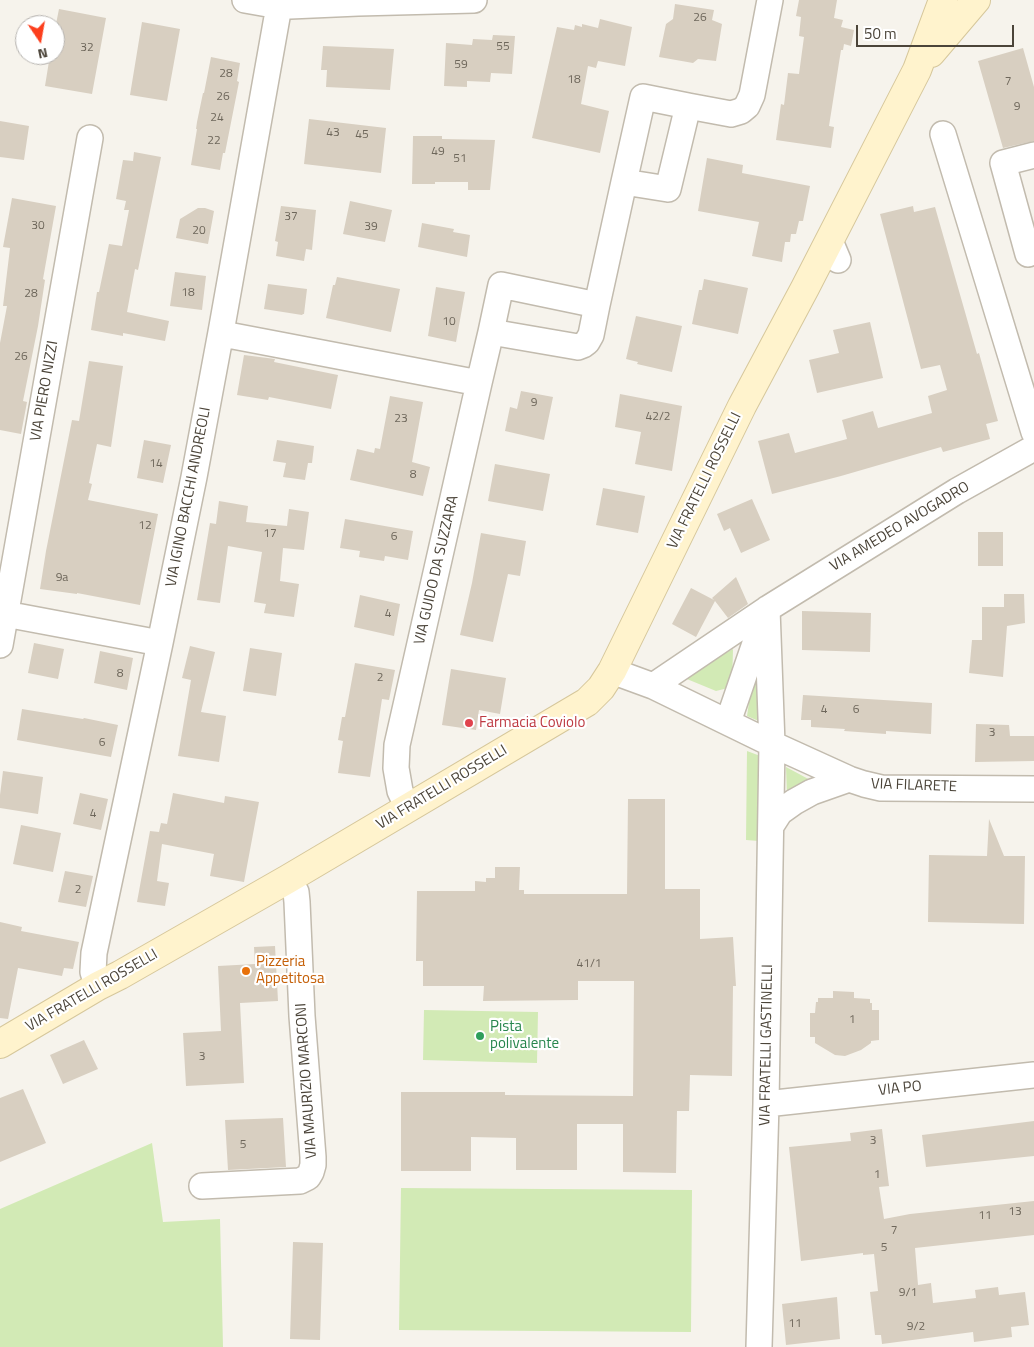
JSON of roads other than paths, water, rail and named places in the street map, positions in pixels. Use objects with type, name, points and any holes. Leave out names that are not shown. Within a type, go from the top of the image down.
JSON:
[{"type":"street","points":[[245,0],[279,6],[474,0]]},
{"type":"street","points":[[329,0],[358,3]]},
{"type":"street","points":[[491,332],[578,347],[587,342],[591,336],[643,97],[731,114],[741,111],[747,106],[752,95],[770,0]]},
{"type":"street","name":"VIA FRATELLI ROSSELLI","points":[[0,1044],[98,986],[288,879],[587,702],[601,688],[612,671],[742,406],[834,250],[917,70],[943,0]]},
{"type":"street","name":"VIA FRATELLI ROSSELLI","points":[[917,70],[976,0]]},
{"type":"street","name":"VIA IGINO BACCHI ANDREOLI","points":[[98,986],[93,972],[94,953],[194,477],[279,6]]},
{"type":"street","points":[[624,182],[668,189],[688,106]]},
{"type":"street","points":[[944,134],[1034,432]]},
{"type":"street","name":"VIA PIERO NIZZI","points":[[0,645],[3,614],[90,138]]},
{"type":"street","points":[[1028,254],[1003,163],[1034,155]]},
{"type":"street","name":"VIA GUIDO DA SUZZARA","points":[[408,808],[400,791],[396,768],[397,745],[501,285],[597,305]]},
{"type":"street","points":[[221,332],[233,336],[478,383]]},
{"type":"street","name":"VIA AMEDEO AVOGADRO","points":[[652,686],[767,609],[957,491],[1034,448]]},
{"type":"street","points":[[728,722],[767,609]]},
{"type":"street","name":"VIA FRATELLI GASTINELLI","points":[[760,1347],[772,744],[767,609]]},
{"type":"street","points":[[3,614],[160,643]]},
{"type":"street","points":[[612,671],[652,686],[772,744]]},
{"type":"street","name":"VIA FILARETE","points":[[772,744],[849,779],[881,788],[1034,789]]},
{"type":"street","points":[[771,826],[780,812],[794,802],[812,792],[849,779]]},
{"type":"street","name":"VIA MAURIZIO MARCONI","points":[[202,1186],[300,1181],[308,1177],[313,1165],[302,1016],[297,902],[296,892],[288,879]]},
{"type":"street","name":"VIA PO","points":[[766,1104],[1034,1075]]},
{"type":"place","name":"Farmacia Coviolo","points":[[469,723]]},
{"type":"place","name":"Pizzeria Appetitosa","points":[[246,971]]},
{"type":"place","name":"Pista polivalente","points":[[480,1036]]}]
